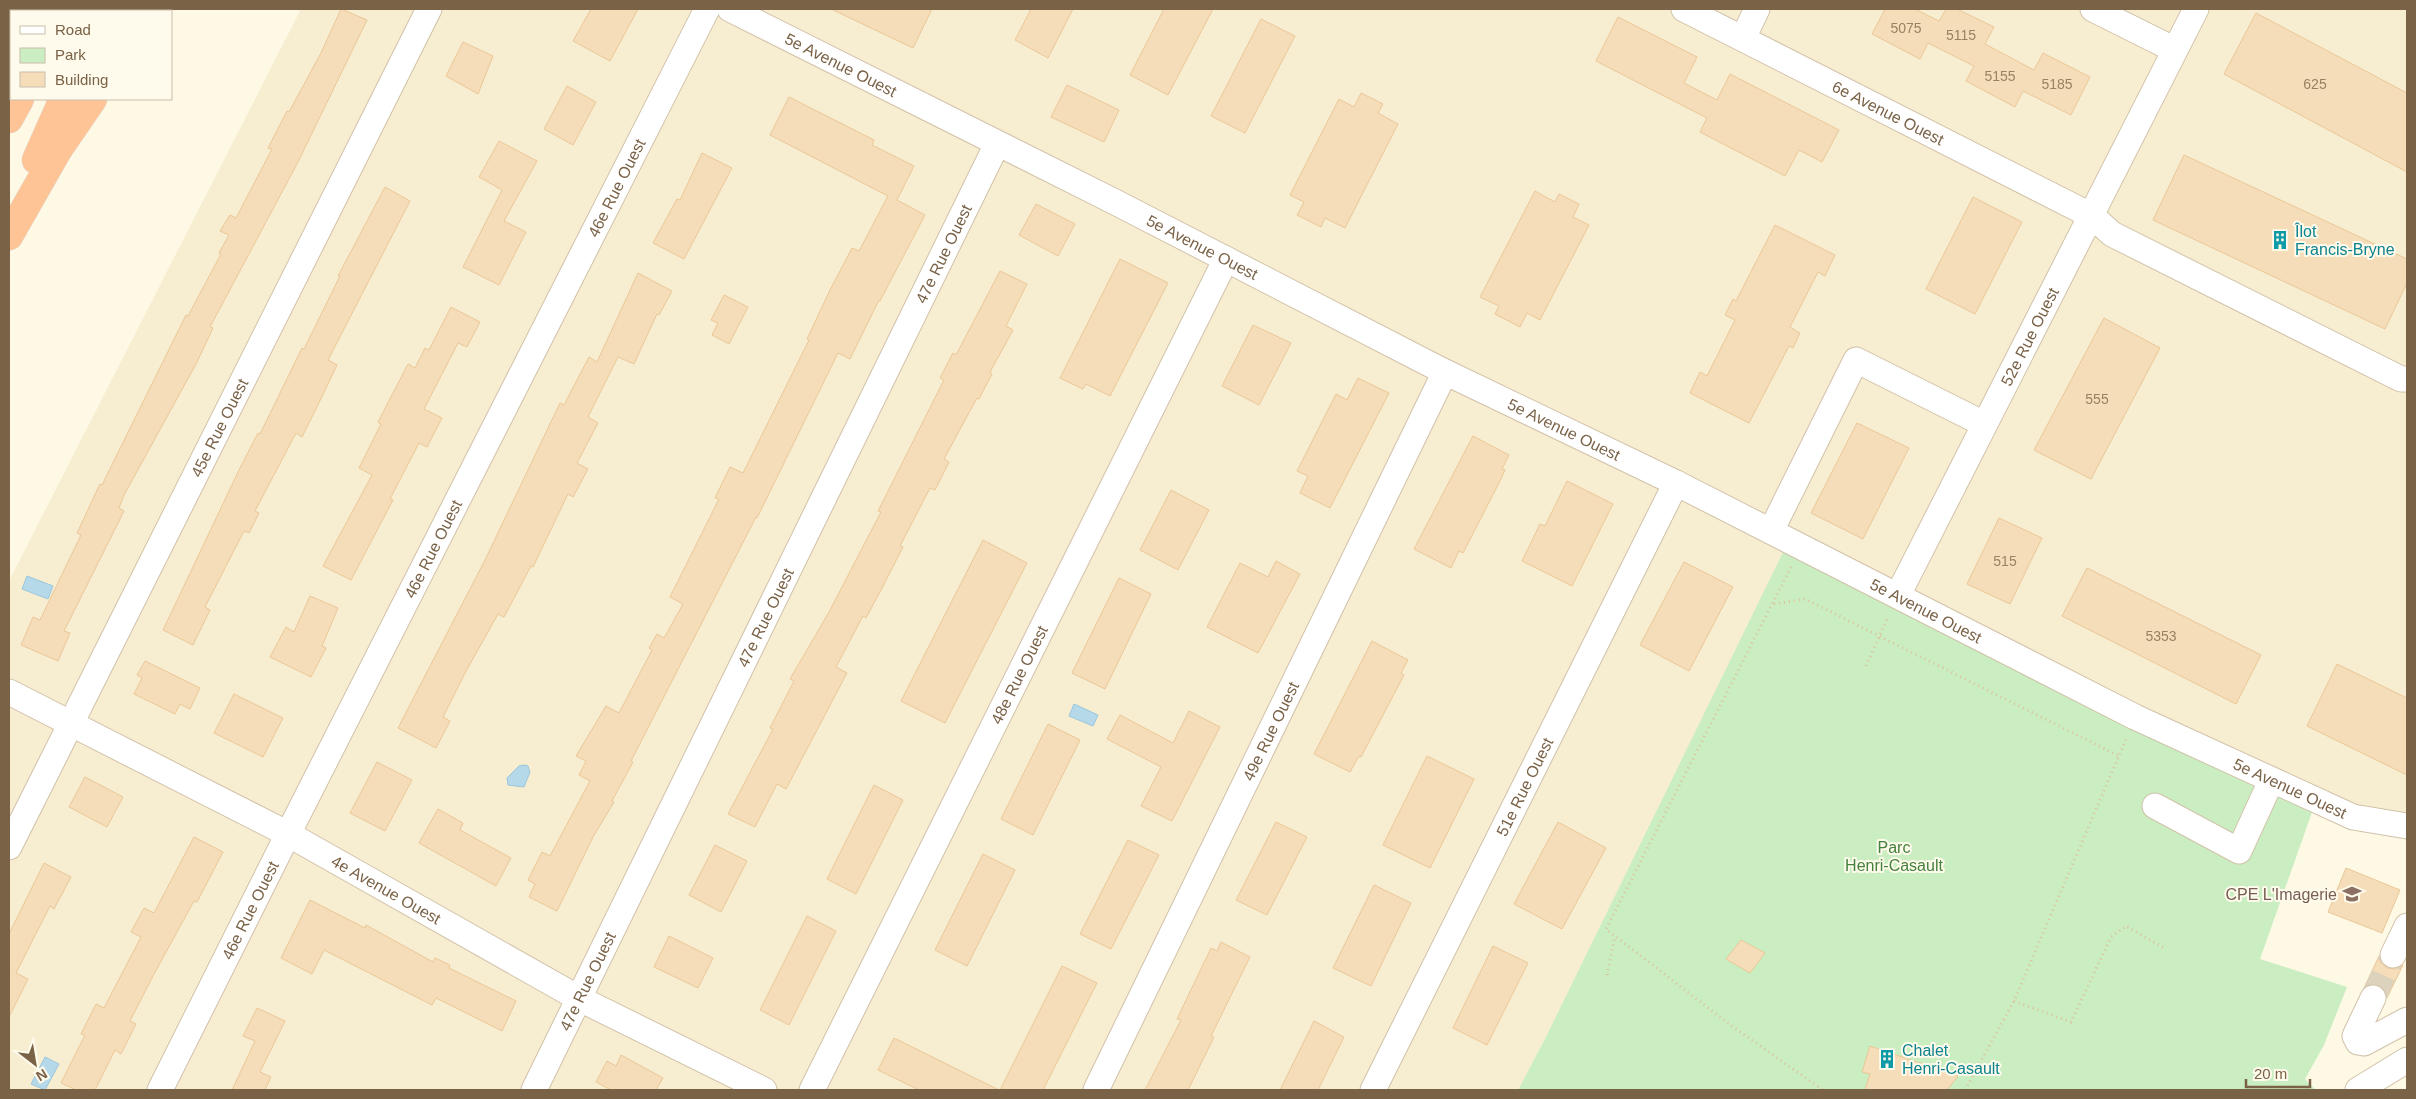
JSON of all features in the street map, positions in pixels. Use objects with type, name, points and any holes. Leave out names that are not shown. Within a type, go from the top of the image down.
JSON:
[{"type":"highway","points":[[9,119],[19,100]]},
{"type":"highway","points":[[9,221],[63,100]]},
{"type":"highway","points":[[9,236],[58,150],[92,100]]},
{"type":"street","name":"45e Rue Ouest","points":[[9,847],[429,9]]},
{"type":"street","name":"46e Rue Ouest","points":[[160,1090],[707,9]]},
{"type":"street","name":"5e Avenue Ouest","points":[[730,9],[1226,259],[1445,372],[1676,483],[2136,717],[2353,817],[2407,826]]},
{"type":"street","name":"6e Avenue Ouest","points":[[1684,9],[2092,216],[2112,234],[2401,378],[2407,379]]},
{"type":"street","points":[[1743,38],[1757,9]]},
{"type":"street","points":[[2093,9],[2175,50]]},
{"type":"street","name":"52e Rue Ouest","points":[[1898,595],[2196,9]]},
{"type":"street","name":"47e Rue Ouest","points":[[534,1090],[997,144]]},
{"type":"street","name":"48e Rue Ouest","points":[[812,1090],[1226,259]]},
{"type":"street","points":[[1771,531],[1856,360],[1984,424]]},
{"type":"street","name":"49e Rue Ouest","points":[[1096,1090],[1445,372]]},
{"type":"street","name":"51e Rue Ouest","points":[[1373,1090],[1676,483]]},
{"type":"street","name":"4e Avenue Ouest","points":[[9,692],[288,834],[580,999],[764,1090]]},
{"type":"street","points":[[2155,806],[2238,851],[2272,780]]},
{"type":"street","points":[[2393,955],[2407,926]]},
{"type":"street","points":[[2373,998],[2355,1036],[2358,1042],[2364,1042],[2407,1020]]},
{"type":"street","points":[[2358,1090],[2407,1060]]},
{"type":"path","points":[[1802,546],[1606,929],[1729,1024],[1823,1090]]},
{"type":"path","points":[[1866,666],[1898,595]]},
{"type":"path","points":[[1774,604],[1805,599],[2119,756]]},
{"type":"path","points":[[1965,1090],[2014,1001],[2136,717]]},
{"type":"path","points":[[2014,1001],[2071,1022],[2111,937],[2126,926],[2164,948]]},
{"type":"path","points":[[1607,975],[1615,936]]},
{"type":"shaded area","points":[[301,9],[2407,9],[2407,826],[2260,776],[1545,1039],[1518,1090],[9,1090],[9,581]]},
{"type":"green space","name":"Parc Henri-Casault","points":[[1789,540],[2316,801],[2260,959],[2347,987],[2324,1045],[2305,1079],[2316,1090],[1518,1090],[1545,1039]]},
{"type":"water","points":[[27,576],[53,586],[48,599],[22,589]]},
{"type":"water","points":[[1074,704],[1098,715],[1093,726],[1069,716]]},
{"type":"water","points":[[519,766],[528,766],[530,772],[524,787],[508,785],[507,778]]},
{"type":"water","points":[[45,1057],[59,1064],[45,1090],[31,1084]]},
{"type":"building","points":[[341,9],[367,20],[298,162],[210,327],[213,328],[196,364],[124,495],[119,508],[124,511],[64,631],[70,633],[58,661],[21,645],[33,617],[40,620],[81,535],[77,533],[100,484],[102,485],[186,315],[188,316],[221,254],[219,253],[229,235],[220,231],[230,215],[236,218],[272,149],[268,148],[321,53]]},
{"type":"building","points":[[591,9],[638,9],[610,61],[573,41]]},
{"type":"building","points":[[831,9],[932,9],[913,48]]},
{"type":"building","points":[[1031,9],[1073,9],[1048,58],[1015,40]]},
{"type":"building","points":[[1164,9],[1213,9],[1168,95],[1130,75]]},
{"type":"building","points":[[1885,9],[1915,9],[1939,21],[1946,9],[1957,9],[1994,27],[1985,44],[2034,70],[2043,53],[2090,77],[2071,115],[2023,91],[2015,107],[1966,81],[1974,66],[1928,43],[1920,59],[1872,34]]},
{"type":"building","points":[[2256,13],[2407,93],[2407,172],[2224,74]]},
{"type":"building","points":[[1618,17],[1697,57],[1684,83],[1717,100],[1730,74],[1839,130],[1822,162],[1799,150],[1785,176],[1700,132],[1707,118],[1596,61]]},
{"type":"building","points":[[1261,19],[1295,36],[1245,133],[1211,116]]},
{"type":"building","points":[[463,42],[493,56],[478,94],[446,76]]},
{"type":"building","points":[[1067,85],[1119,110],[1104,142],[1051,117]]},
{"type":"building","points":[[567,86],[596,102],[573,145],[544,129]]},
{"type":"building","points":[[1361,93],[1383,104],[1378,113],[1398,124],[1345,228],[1325,218],[1321,227],[1297,215],[1304,202],[1290,195],[1339,99],[1354,107]]},
{"type":"building","points":[[789,97],[874,140],[872,145],[914,166],[897,200],[925,215],[879,300],[850,359],[838,353],[757,518],[631,761],[633,762],[612,801],[614,802],[593,837],[557,911],[529,897],[535,884],[528,880],[542,852],[550,856],[590,781],[579,775],[586,761],[576,756],[606,706],[619,713],[652,650],[649,648],[657,634],[664,638],[683,604],[670,597],[719,499],[715,498],[730,467],[743,473],[809,340],[807,339],[830,290],[852,248],[859,251],[888,196],[770,135]]},
{"type":"building","points":[[499,141],[537,161],[504,221],[526,232],[499,285],[463,267],[502,190],[479,177]]},
{"type":"building","points":[[702,153],[732,168],[684,259],[653,243],[677,199],[680,200]]},
{"type":"building","name":"Îlot Francis-Bryne","points":[[2184,155],[2407,259],[2407,283],[2385,329],[2153,220]]},
{"type":"building","points":[[385,187],[410,201],[328,360],[337,365],[316,409],[302,437],[296,433],[255,511],[259,513],[249,533],[244,531],[205,607],[210,610],[193,645],[163,630],[239,470],[258,433],[260,434],[302,348],[304,349],[340,276],[338,276]]},
{"type":"building","points":[[1535,191],[1555,202],[1559,194],[1579,204],[1573,217],[1589,225],[1540,320],[1527,313],[1520,327],[1495,314],[1499,306],[1480,297]]},
{"type":"building","points":[[1973,197],[2022,222],[1975,314],[1926,289]]},
{"type":"building","points":[[1036,204],[1075,224],[1058,256],[1019,235]]},
{"type":"building","points":[[1775,225],[1835,255],[1825,276],[1818,272],[1790,327],[1800,333],[1793,348],[1789,346],[1749,423],[1690,393],[1700,372],[1707,376],[1735,320],[1725,315],[1733,299],[1736,301]]},
{"type":"building","points":[[1120,259],[1168,283],[1110,396],[1086,384],[1083,389],[1060,378]]},
{"type":"building","points":[[1000,271],[1027,284],[1006,326],[1013,330],[990,372],[992,374],[979,399],[977,398],[944,459],[949,462],[935,490],[930,488],[900,546],[903,547],[881,590],[866,618],[863,616],[836,667],[847,673],[786,789],[777,784],[755,827],[728,814],[773,729],[770,728],[794,681],[790,679],[829,612],[881,512],[878,511],[944,380],[940,378],[953,353],[956,355]]},
{"type":"building","points":[[638,273],[672,291],[659,315],[657,314],[634,364],[618,357],[588,417],[598,423],[577,463],[588,469],[573,497],[568,494],[533,567],[531,566],[504,617],[498,614],[465,673],[443,717],[450,721],[436,748],[398,728],[485,560],[560,403],[564,405],[589,357],[597,362]]},
{"type":"building","points":[[724,295],[748,307],[729,344],[712,335],[718,323],[711,320]]},
{"type":"building","points":[[451,307],[480,322],[467,347],[458,343],[424,409],[442,418],[427,447],[419,443],[390,499],[393,500],[351,580],[323,566],[372,475],[359,468],[381,424],[378,422],[408,364],[415,368],[425,348],[429,350]]},
{"type":"building","points":[[2104,318],[2160,348],[2091,479],[2034,450]]},
{"type":"building","points":[[1253,325],[1291,343],[1259,405],[1222,386]]},
{"type":"building","points":[[1358,378],[1389,393],[1330,508],[1300,493],[1308,476],[1297,471],[1336,394],[1347,400]]},
{"type":"building","points":[[1857,423],[1909,448],[1863,539],[1811,513]]},
{"type":"building","points":[[1473,436],[1509,455],[1502,469],[1505,470],[1498,485],[1463,553],[1459,551],[1451,568],[1414,549]]},
{"type":"building","points":[[1567,481],[1613,504],[1572,586],[1522,561],[1540,524],[1545,526]]},
{"type":"building","points":[[1171,490],[1209,510],[1178,570],[1140,550]]},
{"type":"building","points":[[1999,518],[2042,538],[2010,604],[1967,584]]},
{"type":"building","points":[[983,540],[1027,563],[945,723],[901,701]]},
{"type":"building","points":[[1276,561],[1300,574],[1258,653],[1207,627],[1240,563],[1268,577]]},
{"type":"building","points":[[1684,562],[1733,587],[1689,671],[1640,645]]},
{"type":"building","points":[[2087,568],[2261,655],[2236,704],[2062,616]]},
{"type":"building","points":[[1119,578],[1151,594],[1105,689],[1072,673]]},
{"type":"building","points":[[310,596],[338,608],[322,646],[326,648],[311,677],[270,657],[286,627],[294,632]]},
{"type":"building","points":[[1372,641],[1408,660],[1401,673],[1404,675],[1361,757],[1359,756],[1350,772],[1314,754]]},
{"type":"building","points":[[145,661],[200,688],[190,709],[180,704],[175,714],[134,694],[142,678],[137,675]]},
{"type":"building","points":[[2337,664],[2407,698],[2407,775],[2307,726]]},
{"type":"building","points":[[234,694],[283,718],[263,757],[214,733]]},
{"type":"building","points":[[1189,711],[1220,727],[1172,821],[1141,806],[1161,767],[1107,739],[1120,715],[1173,743]]},
{"type":"building","points":[[1048,724],[1080,740],[1033,835],[1001,819]]},
{"type":"building","points":[[1427,756],[1474,779],[1430,868],[1383,845]]},
{"type":"building","points":[[377,762],[412,780],[385,831],[350,813]]},
{"type":"building","points":[[85,777],[123,797],[107,827],[69,807]]},
{"type":"building","points":[[874,785],[903,800],[856,894],[827,879]]},
{"type":"building","points":[[438,809],[463,823],[460,830],[511,858],[496,886],[419,843]]},
{"type":"building","points":[[1276,822],[1307,837],[1267,915],[1236,900]]},
{"type":"building","points":[[1558,822],[1606,848],[1562,929],[1514,904]]},
{"type":"building","points":[[194,837],[223,852],[197,902],[194,901],[130,1021],[136,1024],[121,1054],[115,1050],[95,1090],[76,1090],[61,1083],[85,1035],[81,1034],[96,1004],[104,1008],[141,937],[131,932],[144,908],[154,913]]},
{"type":"building","points":[[1128,840],[1159,855],[1111,949],[1080,934]]},
{"type":"building","points":[[715,845],[747,861],[721,912],[689,895]]},
{"type":"building","points":[[983,854],[1015,870],[967,966],[935,950]]},
{"type":"building","points":[[44,863],[71,877],[54,909],[50,906],[16,973],[28,979],[9,1017],[9,934]]},
{"type":"building","points":[[2346,868],[2400,890],[2382,933],[2328,912]]},
{"type":"building","points":[[1374,885],[1411,903],[1371,986],[1333,968]]},
{"type":"building","points":[[310,900],[365,928],[366,925],[433,962],[435,958],[450,965],[449,968],[516,1001],[502,1031],[436,998],[432,1005],[324,950],[312,974],[281,958]]},
{"type":"building","points":[[807,916],[836,931],[789,1025],[760,1010]]},
{"type":"building","points":[[669,936],[713,958],[698,988],[654,967]]},
{"type":"building","points":[[1741,940],[1765,953],[1750,973],[1726,959]]},
{"type":"building","points":[[1221,942],[1250,957],[1211,1036],[1214,1037],[1188,1090],[1145,1090],[1181,1020],[1177,1019],[1211,948],[1217,951]]},
{"type":"building","points":[[1493,946],[1528,963],[1487,1045],[1453,1028]]},
{"type":"building","points":[[2379,956],[2381,963],[2387,968],[2395,969],[2403,965],[2387,998],[2385,990],[2379,985],[2371,984],[2364,988]]},
{"type":"building","points":[[1062,966],[1097,983],[1043,1090],[1000,1090]]},
{"type":"building","points":[[257,1008],[285,1021],[260,1072],[271,1077],[265,1090],[232,1090],[255,1041],[243,1036]]},
{"type":"building","points":[[1314,1021],[1344,1037],[1318,1090],[1280,1090]]},
{"type":"building","points":[[894,1038],[999,1090],[919,1090],[878,1070]]},
{"type":"building","name":"Chalet Henri-Casault","points":[[1870,1046],[1958,1076],[1947,1090],[1865,1090],[1870,1074],[1862,1072]]},
{"type":"building","points":[[621,1055],[663,1078],[656,1090],[611,1090],[596,1082],[607,1061],[616,1066]]},
{"type":"tunnel","points":[[2373,998],[2393,955]]},
{"type":"place","name":"Îlot Francis-Bryne","points":[[2280,240]]},
{"type":"place","name":"CPE L'Imagerie","points":[[2352,894]]},
{"type":"place","name":"Chalet Henri-Casault","points":[[1887,1059]]}]
